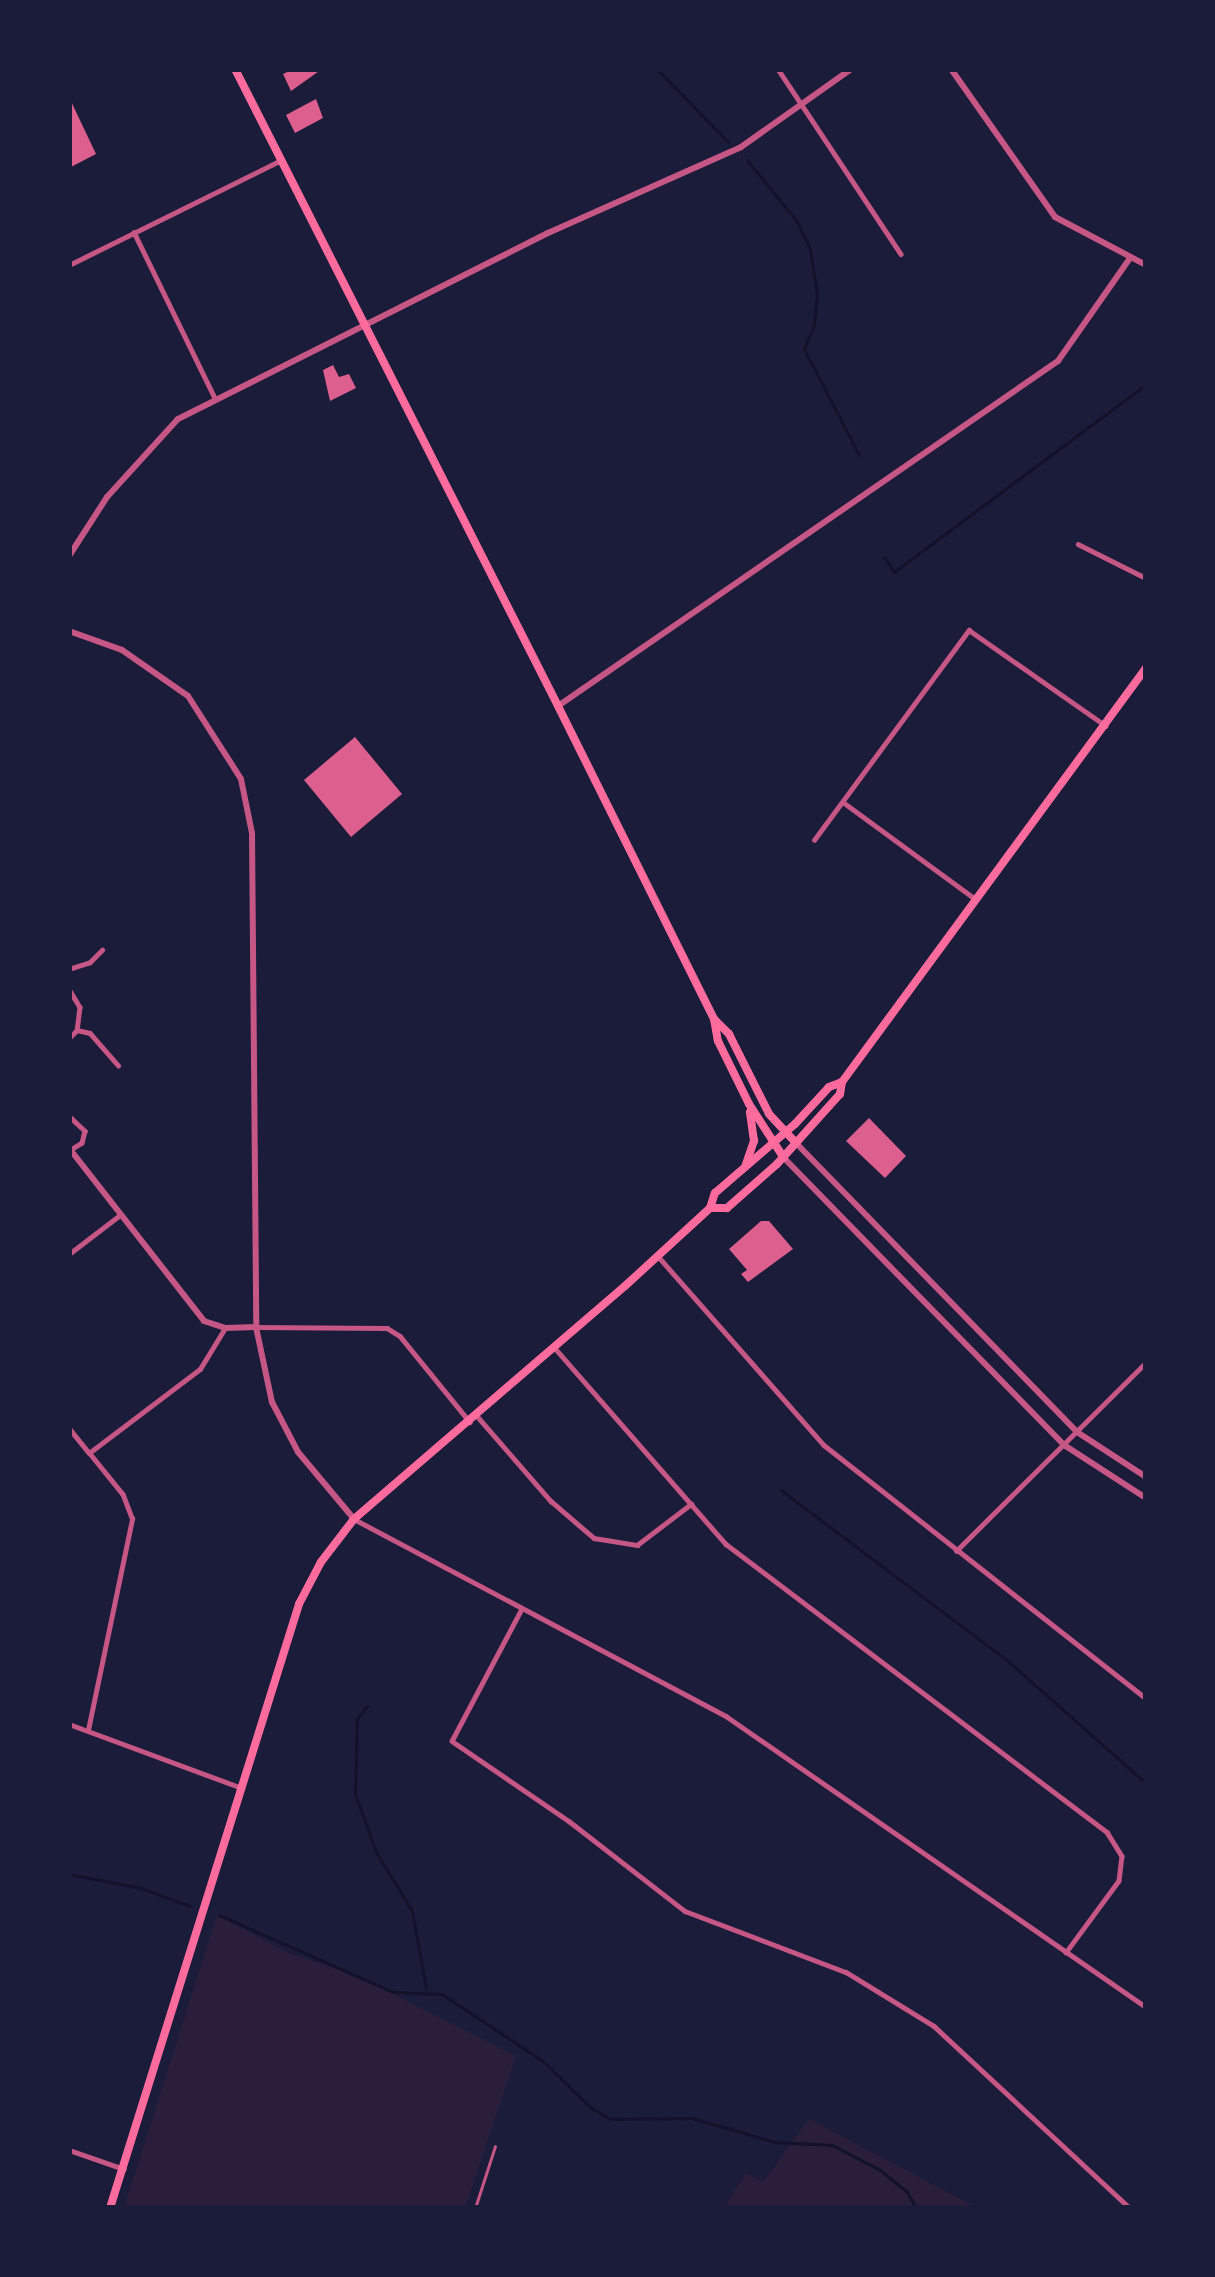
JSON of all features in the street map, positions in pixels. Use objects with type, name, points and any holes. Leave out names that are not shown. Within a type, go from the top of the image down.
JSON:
[{"type":"main road","points":[[235,69],[714,1019],[718,1041],[749,1105],[784,1158]]},
{"type":"main road","points":[[710,1208],[727,1208],[784,1158],[840,1094],[842,1082],[1146,668]]},
{"type":"main road","points":[[714,1019],[729,1034],[769,1114],[796,1143]]},
{"type":"main road","points":[[110,2208],[299,1604],[354,1519],[474,1419],[710,1208],[715,1193],[786,1133],[829,1087],[842,1082]]},
{"type":"main road","points":[[743,1169],[754,1148],[749,1105]]},
{"type":"street","points":[[778,69],[901,254]]},
{"type":"street","points":[[69,556],[107,497],[178,419],[548,233],[710,164],[851,69]]},
{"type":"street","points":[[951,69],[1055,217],[1146,265]]},
{"type":"street","points":[[69,265],[281,160]]},
{"type":"street","points":[[134,232],[215,398]]},
{"type":"street","points":[[558,706],[1058,361],[1130,258]]},
{"type":"street","points":[[1078,544],[1146,578]]},
{"type":"street","points":[[814,840],[969,630],[1106,726]]},
{"type":"street","points":[[69,631],[122,650],[188,696],[241,778],[251,832],[256,1327],[272,1402],[298,1451],[354,1519],[726,1716],[1146,2007]]},
{"type":"street","points":[[843,802],[975,899]]},
{"type":"street","points":[[69,970],[90,962],[102,950]]},
{"type":"street","points":[[69,988],[80,1006],[77,1030],[69,1037]]},
{"type":"street","points":[[77,1030],[100,1040],[118,1065]]},
{"type":"street","points":[[69,1116],[85,1131],[82,1143],[70,1149],[205,1321],[225,1328],[387,1328],[400,1336],[550,1501],[594,1538],[637,1545],[691,1504]]},
{"type":"street","points":[[796,1143],[1077,1432],[1146,1477]]},
{"type":"street","points":[[784,1158],[1064,1444],[1146,1498]]},
{"type":"street","points":[[69,1254],[119,1215]]},
{"type":"street","points":[[656,1255],[824,1445],[1146,1698]]},
{"type":"street","points":[[88,1453],[200,1369],[225,1328]]},
{"type":"street","points":[[554,1347],[726,1544],[1107,1832],[1122,1856],[1119,1881],[1066,1953]]},
{"type":"street","points":[[956,1551],[1146,1362]]},
{"type":"street","points":[[69,1428],[123,1495],[132,1520],[88,1730]]},
{"type":"street","points":[[522,1610],[452,1741],[569,1821],[685,1911],[846,1972],[934,2026],[1130,2208]]},
{"type":"street","points":[[69,1724],[242,1788]]},
{"type":"street","points":[[69,2150],[124,2169]]},
{"type":"lane","points":[[475,2208],[495,2146]]},
{"type":"shaded area","points":[[217,1915],[288,1953],[356,1975],[516,2056],[465,2208],[124,2208]]},
{"type":"shaded area","points":[[809,2119],[978,2208],[724,2208],[746,2173],[763,2182]]},
{"type":"building","points":[[322,69],[291,91],[283,74]]},
{"type":"building","points":[[69,97],[96,154],[69,168]]},
{"type":"building","points":[[316,99],[323,118],[295,133],[286,115]]},
{"type":"building","points":[[333,365],[339,377],[349,374],[356,388],[330,401],[323,370]]},
{"type":"building","points":[[355,737],[402,794],[351,837],[304,780]]},
{"type":"building","points":[[869,1118],[906,1156],[885,1178],[846,1141]]},
{"type":"building","points":[[761,1221],[769,1221],[793,1249],[748,1282],[741,1274],[747,1270],[729,1249]]},
{"type":"waterway","points":[[657,69],[728,142]]},
{"type":"waterway","points":[[747,160],[796,220],[810,249],[817,295],[814,325],[804,349],[859,455]]},
{"type":"waterway","points":[[884,557],[894,572],[1146,384]]},
{"type":"waterway","points":[[781,1490],[1009,1662],[1146,1783]]},
{"type":"waterway","points":[[367,1706],[357,1719],[355,1794],[376,1852],[412,1911],[426,1988]]},
{"type":"waterway","points":[[69,1874],[141,1888],[190,1906]]},
{"type":"waterway","points":[[219,1915],[393,1992],[442,1994],[543,2061],[591,2108],[611,2119],[692,2118],[775,2142],[832,2145],[880,2170],[907,2192],[916,2208]]}]
